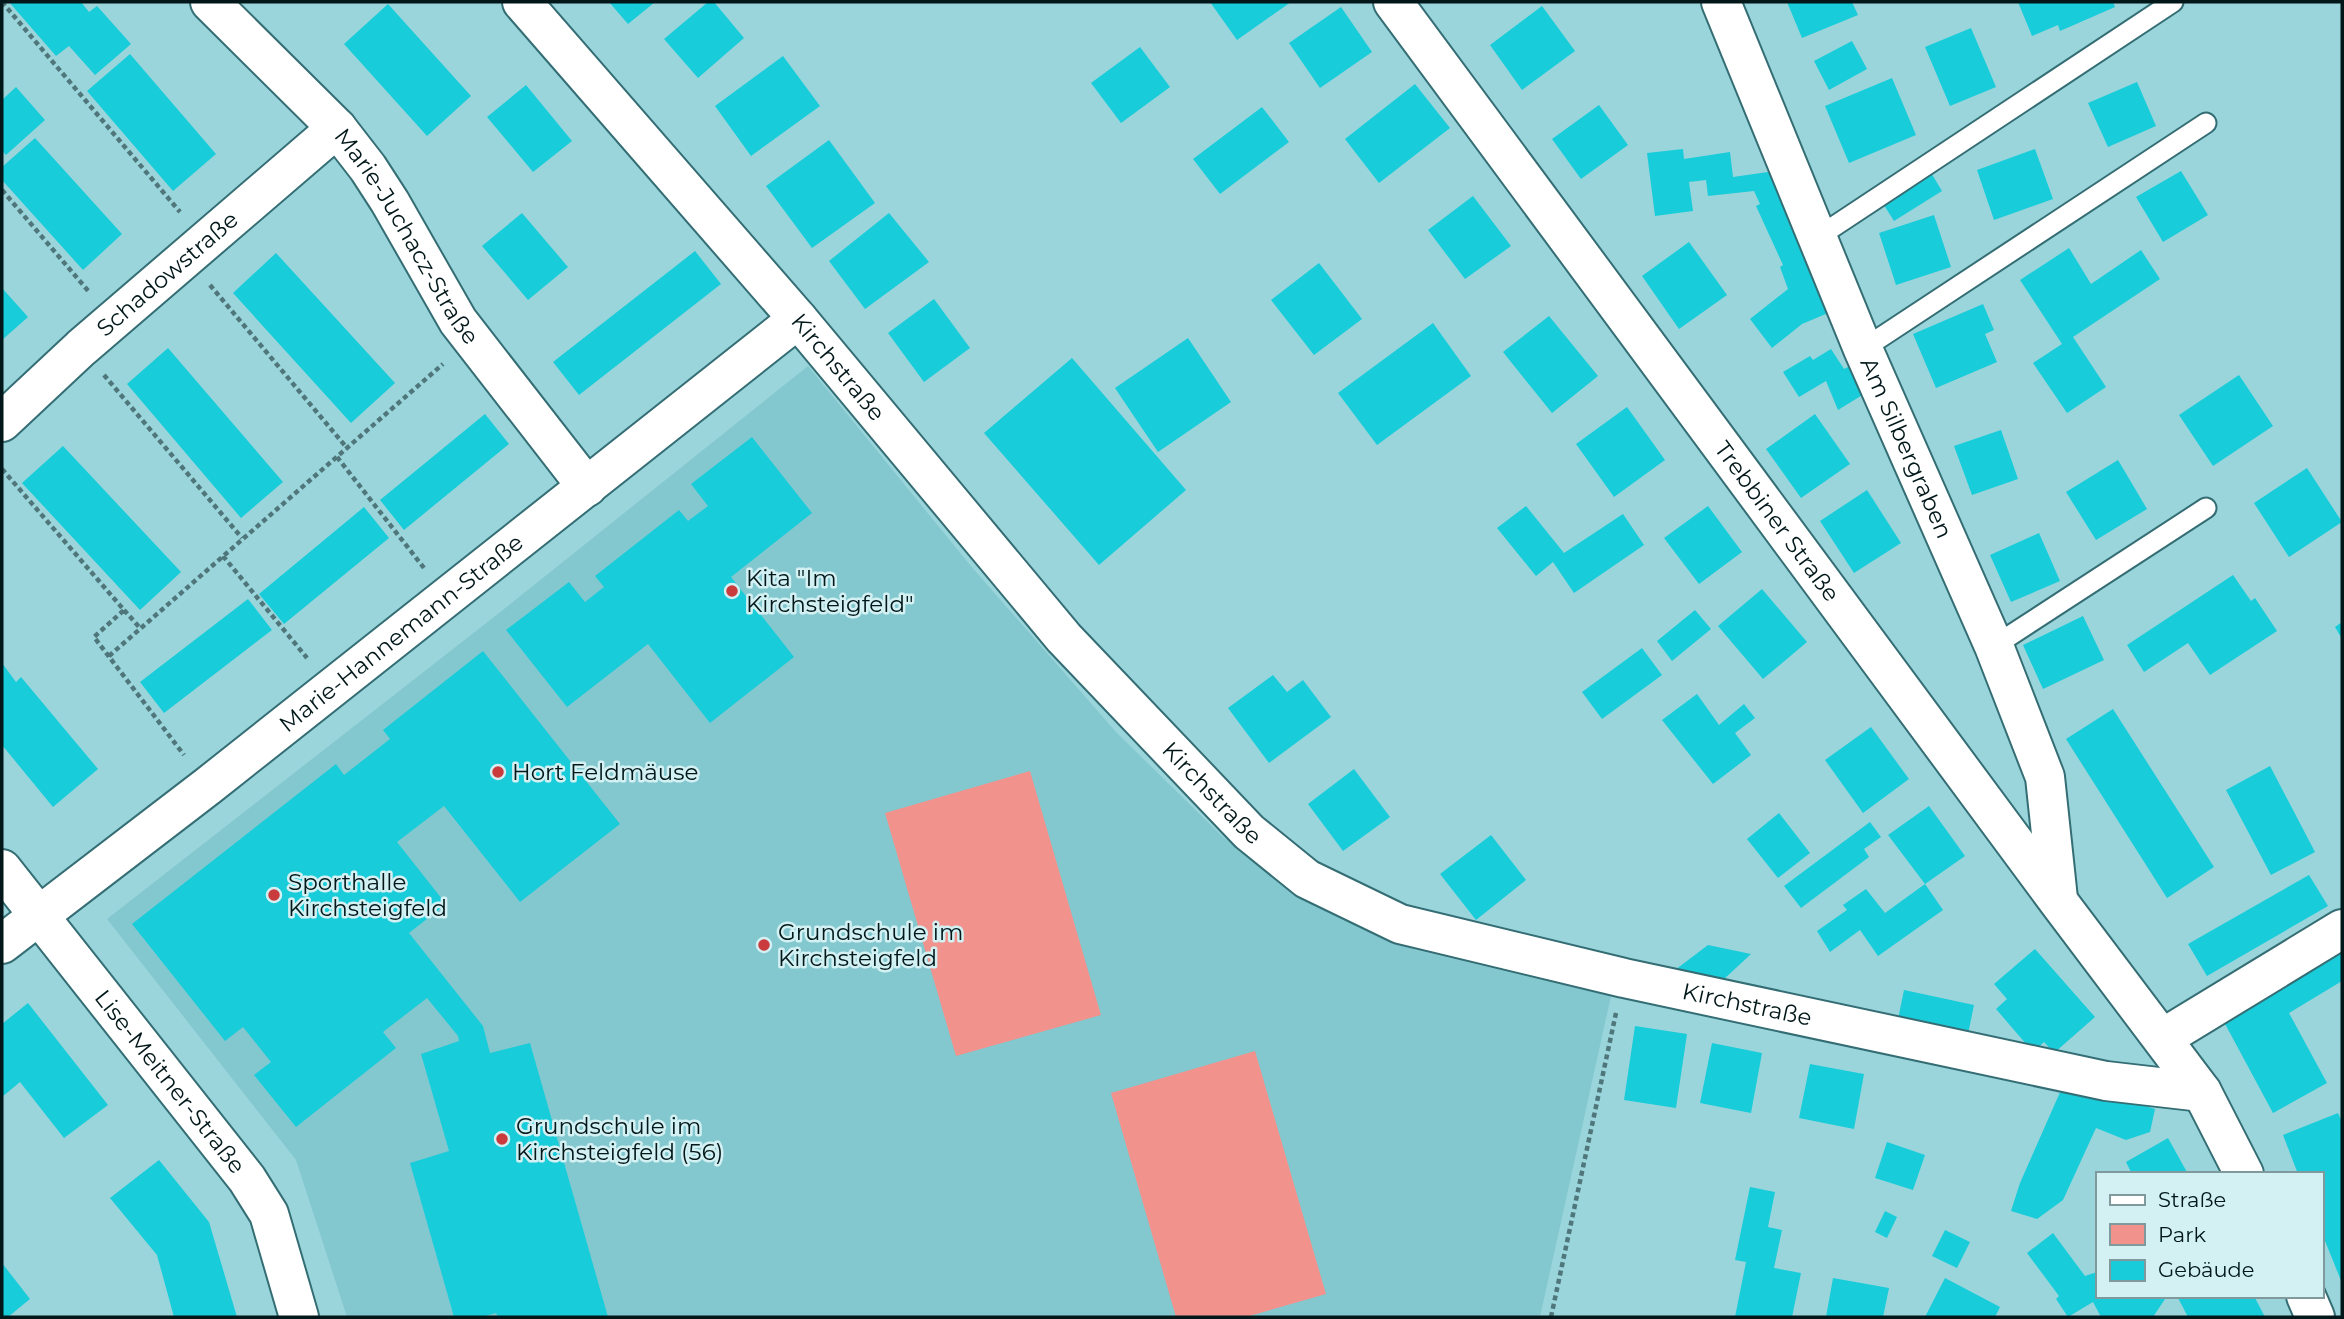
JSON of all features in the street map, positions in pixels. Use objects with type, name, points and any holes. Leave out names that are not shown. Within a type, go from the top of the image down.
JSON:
[{"type":"street","name":"Marie-Juchacz-Straße","points":[[210,2],[337,128],[390,202],[458,321],[587,487]]},
{"type":"street","name":"Kirchstraße","points":[[522,2],[798,319],[1064,638],[1249,832],[1307,879],[1399,923],[1624,978],[2106,1081],[2202,1092]]},
{"type":"street","name":"Trebbiner Straße","points":[[1394,2],[2058,901],[2163,1038],[2202,1092],[2243,1172]]},
{"type":"street","name":"Am Silbergraben","points":[[1721,2],[1863,349],[1994,646],[2045,777],[2058,901]]},
{"type":"street","name":"Schadowstraße","points":[[2,422],[81,348],[337,128]]},
{"type":"street","name":"Marie-Hannemann-Straße","points":[[2,944],[208,786],[798,319]]},
{"type":"street","name":"Lise-Meitner-Straße","points":[[2,869],[247,1179],[269,1214],[299,1317]]},
{"type":"street","points":[[2163,1038],[2342,929]]},
{"type":"street","points":[[2307,1298],[2315,1317]]},
{"type":"lane","points":[[1818,237],[2173,2]]},
{"type":"lane","points":[[1863,349],[2206,123]]},
{"type":"lane","points":[[1994,646],[2206,508]]},
{"type":"path","points":[[2,2],[347,447]]},
{"type":"path","points":[[2,190],[113,320]]},
{"type":"path","points":[[81,348],[242,538]]},
{"type":"path","points":[[109,656],[446,361]]},
{"type":"path","points":[[337,457],[446,596]]},
{"type":"path","points":[[2,469],[141,629]]},
{"type":"path","points":[[223,556],[331,688]]},
{"type":"path","points":[[124,610],[94,637],[208,786]]},
{"type":"path","points":[[1551,1317],[1624,978]]},
{"type":"shaded area","name":"Grundschule im Kirchsteigfeld","points":[[808,366],[970,565],[1116,732],[1223,837],[1303,896],[1387,939],[1416,950],[1611,996],[1540,1317],[347,1317],[296,1160],[107,919],[494,617]]},
{"type":"green space","points":[[1030,771],[1101,1015],[956,1056],[885,813]]},
{"type":"green space","points":[[1255,1051],[1326,1294],[1246,1317],[1176,1317],[1111,1093]]},
{"type":"building","points":[[9,2],[81,2],[89,12],[97,6],[131,44],[95,75],[69,46],[56,56]]},
{"type":"building","points":[[609,2],[655,2],[628,24]]},
{"type":"building","points":[[708,2],[714,2],[744,38],[698,78],[664,39]]},
{"type":"building","points":[[1210,2],[1291,2],[1237,40]]},
{"type":"building","points":[[1787,2],[1852,2],[1858,15],[1802,38]]},
{"type":"building","points":[[2018,2],[2113,2],[2115,7],[2060,31],[2058,25],[2032,36]]},
{"type":"building","points":[[388,4],[471,96],[427,136],[344,44]]},
{"type":"building","points":[[1542,6],[1575,51],[1522,90],[1490,45]]},
{"type":"building","points":[[1341,7],[1372,52],[1320,88],[1289,43]]},
{"type":"building","points":[[1971,28],[1996,87],[1950,106],[1925,47]]},
{"type":"building","points":[[1852,41],[1867,69],[1829,90],[1814,61]]},
{"type":"building","points":[[1140,47],[1170,87],[1121,123],[1091,83]]},
{"type":"building","points":[[130,54],[216,154],[173,191],[87,91]]},
{"type":"building","points":[[783,56],[820,106],[751,156],[715,106]]},
{"type":"building","points":[[1892,78],[1916,135],[1849,163],[1825,106]]},
{"type":"building","points":[[2137,82],[2156,126],[2108,147],[2088,103]]},
{"type":"building","points":[[1415,84],[1450,128],[1379,183],[1345,139]]},
{"type":"building","points":[[526,85],[572,141],[533,172],[487,117]]},
{"type":"building","points":[[16,87],[45,120],[6,155],[2,151],[2,100]]},
{"type":"building","points":[[1599,105],[1628,145],[1581,179],[1552,139]]},
{"type":"building","points":[[1262,107],[1289,142],[1220,194],[1193,159]]},
{"type":"building","points":[[35,138],[122,234],[83,270],[2,180],[2,167]]},
{"type":"building","points":[[829,140],[875,203],[812,248],[766,186]]},
{"type":"building","points":[[1683,149],[1684,159],[1730,152],[1733,177],[1775,171],[1833,311],[1802,324],[1772,348],[1750,319],[1788,289],[1780,267],[1783,265],[1756,206],[1760,204],[1754,191],[1708,196],[1706,180],[1689,182],[1693,211],[1655,216],[1647,153]]},
{"type":"building","points":[[2035,149],[2053,199],[1994,220],[1977,170]]},
{"type":"building","points":[[1930,171],[1942,191],[1894,221],[1882,202]]},
{"type":"building","points":[[2181,171],[2208,215],[2163,242],[2136,197]]},
{"type":"building","points":[[1473,196],[1511,246],[1465,279],[1428,230]]},
{"type":"building","points":[[522,213],[568,267],[528,300],[482,246]]},
{"type":"building","points":[[889,213],[929,262],[865,309],[829,261]]},
{"type":"building","points":[[1934,215],[1951,267],[1896,285],[1879,233]]},
{"type":"building","points":[[1689,242],[1727,295],[1679,329],[1642,276]]},
{"type":"building","points":[[2069,248],[2091,284],[2141,250],[2160,279],[2073,337],[2106,387],[2067,413],[2033,363],[2062,344],[2020,280]]},
{"type":"building","points":[[695,251],[721,284],[579,395],[553,362]]},
{"type":"building","points":[[276,253],[395,383],[351,423],[233,293]]},
{"type":"building","points":[[1319,263],[1362,319],[1314,355],[1271,300]]},
{"type":"building","points":[[2,288],[28,317],[2,340]]},
{"type":"building","points":[[934,299],[970,348],[924,382],[888,333]]},
{"type":"building","points":[[1983,304],[1994,330],[1985,334],[1997,362],[1936,388],[1913,334]]},
{"type":"building","points":[[1549,316],[1598,376],[1552,413],[1503,352]]},
{"type":"building","points":[[1433,323],[1471,376],[1377,445],[1338,393]]},
{"type":"building","points":[[1188,338],[1231,402],[1158,452],[1115,388]]},
{"type":"building","points":[[168,348],[283,482],[241,518],[127,384]]},
{"type":"building","points":[[1831,349],[1844,369],[1852,365],[1864,394],[1838,410],[1826,381],[1799,397],[1783,372],[1810,356],[1813,360]]},
{"type":"building","points":[[1072,358],[1186,490],[1099,565],[984,433]]},
{"type":"building","points":[[2239,375],[2273,426],[2213,466],[2179,415]]},
{"type":"building","points":[[1627,407],[1665,460],[1614,497],[1576,444]]},
{"type":"building","points":[[485,414],[509,444],[404,530],[380,500]]},
{"type":"building","points":[[1815,414],[1850,464],[1801,498],[1766,449]]},
{"type":"building","points":[[2001,430],[2018,479],[1972,495],[1954,446]]},
{"type":"building","name":"Kita \"Im Kirchsteigfeld\"","points":[[752,437],[812,513],[731,577],[794,657],[710,723],[648,644],[567,707],[506,630],[569,582],[585,602],[604,587],[595,576],[679,510],[688,521],[708,506],[691,484]]},
{"type":"building","points":[[63,446],[181,572],[140,610],[22,483]]},
{"type":"building","points":[[2118,460],[2147,509],[2096,540],[2066,492]]},
{"type":"building","points":[[2307,468],[2342,522],[2289,557],[2254,503]]},
{"type":"building","points":[[1867,490],[1901,543],[1854,573],[1820,521]]},
{"type":"building","points":[[1526,506],[1564,553],[1623,514],[1644,545],[1574,593],[1553,562],[1536,576],[1497,528]]},
{"type":"building","points":[[1708,506],[1742,552],[1699,584],[1664,538]]},
{"type":"building","points":[[364,507],[389,538],[284,624],[259,594]]},
{"type":"building","points":[[2039,533],[2060,581],[2011,602],[1990,555]]},
{"type":"building","points":[[2233,575],[2251,601],[2255,598],[2277,631],[2210,675],[2188,643],[2144,672],[2127,645]]},
{"type":"building","points":[[1762,589],[1807,642],[1763,679],[1718,626]]},
{"type":"building","points":[[248,599],[272,630],[164,713],[140,682]]},
{"type":"building","points":[[1695,610],[1711,629],[1672,661],[1657,641]]},
{"type":"building","points":[[2083,616],[2104,660],[2043,689],[2023,645]]},
{"type":"building","points":[[2342,622],[2342,639],[2335,627]]},
{"type":"building","points":[[1642,648],[1662,675],[1602,719],[1582,692]]},
{"type":"building","points":[[483,651],[620,824],[520,902],[444,806],[397,842],[446,904],[409,933],[483,1026],[490,1053],[530,1043],[608,1317],[498,1317],[496,1313],[482,1317],[454,1317],[410,1163],[449,1151],[421,1054],[459,1041],[458,1036],[427,998],[383,1032],[396,1048],[296,1127],[254,1075],[271,1062],[243,1027],[225,1041],[132,924],[336,764],[344,775],[390,739],[383,730]]},
{"type":"building","points":[[2,663],[16,682],[21,677],[98,769],[53,807],[2,745]]},
{"type":"building","points":[[1273,675],[1287,692],[1303,680],[1331,717],[1269,763],[1228,708]]},
{"type":"building","points":[[1697,694],[1719,725],[1744,704],[1755,718],[1735,733],[1751,755],[1713,784],[1662,720]]},
{"type":"building","points":[[2113,709],[2214,867],[2167,898],[2066,739]]},
{"type":"building","points":[[1871,727],[1909,779],[1863,813],[1825,760]]},
{"type":"building","points":[[2270,766],[2315,852],[2271,875],[2226,790]]},
{"type":"building","points":[[1354,769],[1390,817],[1343,851],[1308,804]]},
{"type":"building","points":[[1929,806],[1965,856],[1925,884],[1888,835]]},
{"type":"building","points":[[1779,813],[1810,853],[1778,878],[1747,839]]},
{"type":"building","points":[[1870,822],[1881,837],[1864,849],[1869,857],[1801,908],[1784,886]]},
{"type":"building","points":[[1491,835],[1526,880],[1476,920],[1440,874]]},
{"type":"building","points":[[2309,875],[2328,906],[2207,976],[2188,944]]},
{"type":"building","points":[[1925,884],[1943,910],[1878,956],[1860,930],[1830,952],[1817,931],[1847,910],[1843,905],[1866,889],[1885,913]]},
{"type":"building","points":[[1708,945],[1751,954],[1723,980],[1675,970]]},
{"type":"building","points":[[2035,949],[2095,1017],[2054,1053],[2044,1042],[2033,1052],[1996,1009],[2007,999],[1994,984]]},
{"type":"building","points":[[2342,951],[2342,981],[2289,1013],[2327,1083],[2273,1113],[2224,1022]]},
{"type":"building","points":[[1904,990],[1974,1005],[1967,1039],[1897,1024]]},
{"type":"building","points":[[28,1003],[108,1105],[64,1138],[20,1082],[2,1097],[2,1024]]},
{"type":"building","points":[[1635,1026],[1687,1034],[1676,1108],[1624,1100]]},
{"type":"building","points":[[1712,1043],[1762,1053],[1751,1113],[1700,1103]]},
{"type":"building","points":[[1810,1064],[1864,1074],[1854,1129],[1799,1118]]},
{"type":"building","points":[[2065,1081],[2155,1109],[2150,1132],[2126,1140],[2096,1128],[2063,1200],[2037,1219],[2011,1211],[2020,1183]]},
{"type":"building","points":[[2338,1113],[2342,1122],[2342,1283],[2323,1236],[2323,1172],[2297,1172],[2283,1135]]},
{"type":"building","points":[[2168,1138],[2187,1172],[2131,1172],[2126,1162]]},
{"type":"building","points":[[1887,1142],[1925,1155],[1913,1190],[1875,1178]]},
{"type":"building","points":[[159,1160],[209,1222],[237,1317],[174,1317],[157,1255],[110,1198]]},
{"type":"building","points":[[1750,1187],[1775,1192],[1768,1227],[1782,1230],[1774,1268],[1801,1273],[1792,1317],[1735,1317],[1746,1262],[1735,1260]]},
{"type":"building","points":[[1885,1211],[1897,1217],[1887,1238],[1875,1232]]},
{"type":"building","points":[[1945,1230],[1970,1242],[1957,1268],[1932,1256]]},
{"type":"building","points":[[2053,1233],[2085,1276],[2096,1272],[2096,1298],[2165,1299],[2153,1317],[2101,1317],[2093,1302],[2068,1317],[2056,1299],[2059,1296],[2027,1253]]},
{"type":"building","points":[[2,1263],[30,1299],[8,1317],[2,1317]]},
{"type":"building","points":[[1833,1278],[1889,1288],[1883,1317],[1826,1317]]},
{"type":"building","points":[[1945,1278],[2000,1307],[1995,1317],[1925,1317]]},
{"type":"building","points":[[2178,1298],[2255,1298],[2265,1317],[2188,1317]]},
{"type":"place","name":"Kita \"Im Kirchsteigfeld\"","points":[[732,591]]},
{"type":"place","name":"Hort Feldmäuse","points":[[498,772]]},
{"type":"place","name":"Sporthalle Kirchsteigfeld","points":[[274,895]]},
{"type":"place","name":"Grundschule im Kirchsteigfeld","points":[[764,945]]},
{"type":"place","name":"Grundschule im Kirchsteigfeld (56)","points":[[502,1139]]}]
